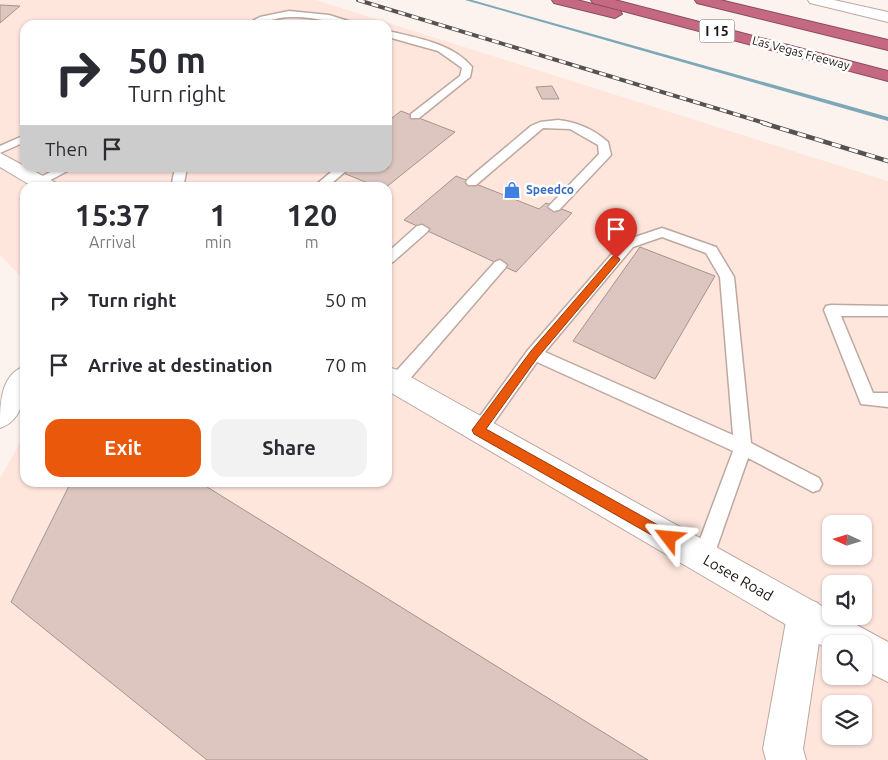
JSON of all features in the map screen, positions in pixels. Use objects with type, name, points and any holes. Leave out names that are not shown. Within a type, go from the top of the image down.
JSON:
[{"type":"highway","points":[[559,0],[717,40],[836,63]]},
{"type":"highway","name":"Las Vegas Freeway","points":[[598,0],[888,76]]},
{"type":"highway","name":"Las Vegas Freeway","points":[[702,0],[888,45]]},
{"type":"main road","points":[[816,0],[888,17]]},
{"type":"main road","points":[[0,159],[20,170]]},
{"type":"main road","points":[[23,172],[41,182]]},
{"type":"main road","name":"Losee Road","points":[[392,381],[838,635]]},
{"type":"main road","points":[[0,416],[20,385]]},
{"type":"main road","points":[[786,760],[783,749],[805,616]]},
{"type":"main road","points":[[872,654],[888,663]]},
{"type":"lane","points":[[262,20],[270,17],[304,14],[321,15],[338,20]]},
{"type":"lane","points":[[392,35],[447,51],[459,58],[467,67],[465,77],[415,116]]},
{"type":"lane","points":[[472,182],[538,126],[557,123],[576,126],[594,135],[604,144],[605,155],[554,207]]},
{"type":"lane","points":[[0,150],[20,140]]},
{"type":"lane","points":[[48,182],[62,172]]},
{"type":"lane","points":[[326,182],[339,172]]},
{"type":"lane","points":[[392,255],[422,229]]},
{"type":"lane","points":[[478,430],[534,354],[628,244],[662,232],[711,250],[727,277],[743,447],[703,558]]},
{"type":"lane","points":[[392,381],[500,265]]},
{"type":"lane","points":[[888,311],[831,310],[866,399],[888,400]]},
{"type":"lane","points":[[534,354],[743,447],[813,484]]},
{"type":"shaded area","points":[[0,0],[316,0],[379,20],[20,20],[20,172],[392,172],[392,24],[888,181],[888,760],[0,760],[0,478],[20,443],[20,487],[392,487],[392,182],[20,182],[20,276],[0,255]]},
{"type":"building","points":[[0,5],[20,6],[0,23]]},
{"type":"building","points":[[552,86],[559,99],[542,99],[536,87]]},
{"type":"building","points":[[401,111],[455,132],[392,182],[365,182],[341,172],[392,172],[392,118]]},
{"type":"building","points":[[456,176],[539,209],[546,203],[572,213],[516,272],[404,220]]},
{"type":"building","points":[[640,247],[715,276],[655,379],[573,341]]},
{"type":"building","points":[[68,487],[207,487],[648,760],[207,760],[11,602]]},
{"type":"waterway","points":[[467,0],[888,119]]},
{"type":"railway","points":[[358,0],[768,124]]},
{"type":"railway","points":[[763,123],[888,161]]},
{"type":"place","name":"Speedco","points":[[512,190]]},
{"type":"route","points":[[616,259],[534,354],[478,430],[669,538]]}]
